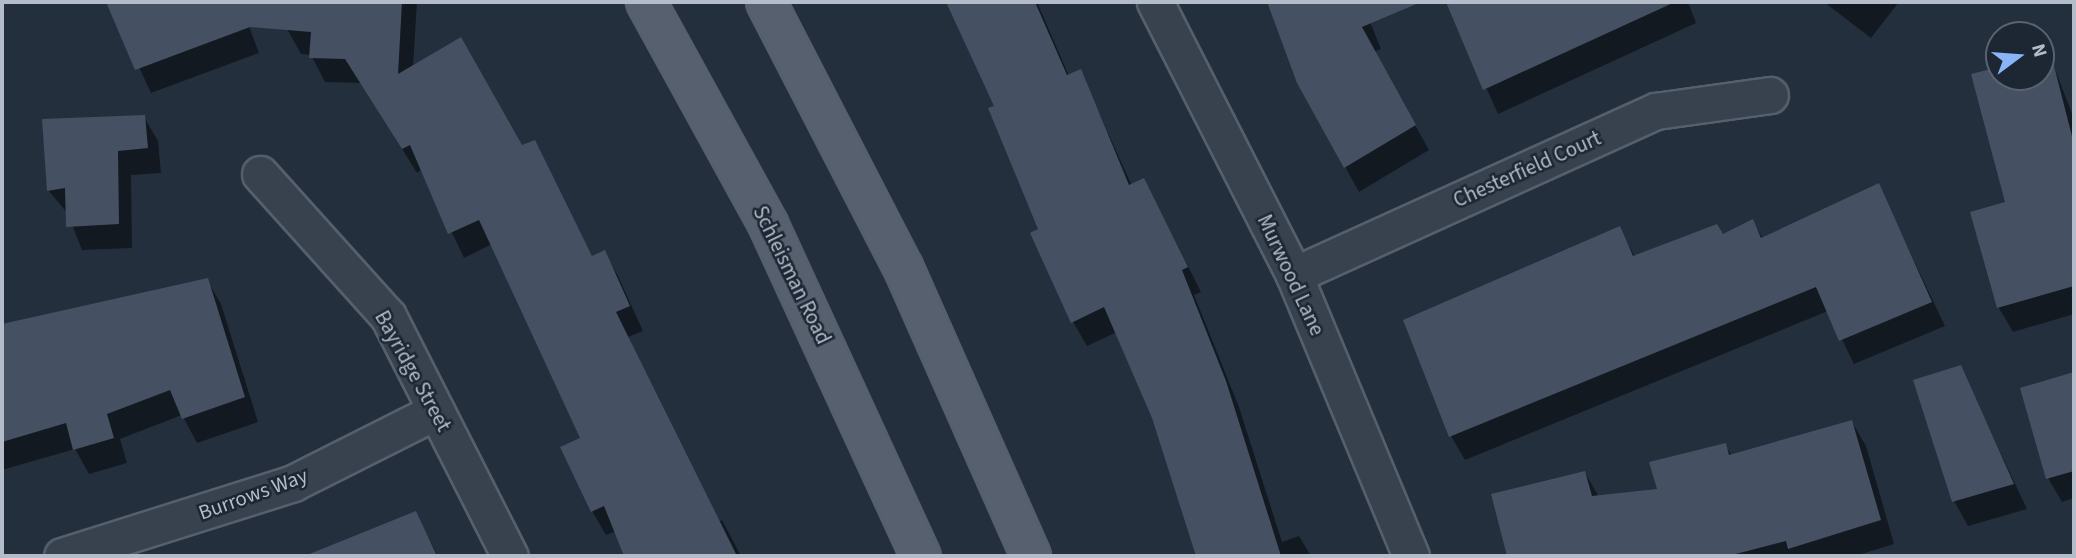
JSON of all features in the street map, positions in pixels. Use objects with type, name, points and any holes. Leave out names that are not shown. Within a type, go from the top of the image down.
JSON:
[{"type":"main road","name":"Schleisman Road","points":[[646,2],[768,224],[921,556]]},
{"type":"main road","points":[[766,2],[903,267],[1031,556]]},
{"type":"street","name":"Murwood Lane","points":[[1156,2],[1294,275],[1411,556]]},
{"type":"street","name":"Chesterfield Court","points":[[1294,275],[1656,111],[1770,95]]},
{"type":"street","name":"Bayridge Street","points":[[260,174],[388,316],[510,556]]},
{"type":"street","name":"Burrows Way","points":[[62,556],[293,482],[436,411]]},
{"type":"building","points":[[106,2],[402,2],[398,74],[461,37],[522,145],[535,140],[592,256],[605,250],[630,306],[616,312],[737,556],[624,556],[604,506],[591,512],[560,447],[580,438],[479,220],[448,234],[410,145],[402,149],[345,59],[309,58],[311,32],[250,27],[135,70]]},
{"type":"building","points":[[946,2],[1035,2],[1067,75],[1081,69],[1129,185],[1144,178],[1188,267],[1182,270],[1226,381],[1281,556],[1196,556],[1152,418],[1104,307],[1071,323],[1030,233],[1038,229],[988,108],[994,106]]},
{"type":"building","points":[[1267,2],[1421,2],[1362,27],[1416,125],[1344,168],[1297,83]]},
{"type":"building","points":[[1446,2],[1675,2],[1483,90]]},
{"type":"building","points":[[1985,70],[1985,91],[2055,91],[2055,70],[2074,144],[2074,286],[1997,308],[1970,212],[2005,202],[1971,74]]},
{"type":"building","points":[[145,115],[148,148],[118,151],[119,224],[66,227],[65,188],[47,191],[42,119]]},
{"type":"building","points":[[1879,183],[1932,302],[1839,341],[1816,287],[1449,437],[1403,320],[1620,226],[1633,256],[1717,224],[1723,234],[1753,219],[1761,238]]},
{"type":"building","points":[[208,278],[245,397],[182,419],[170,390],[107,414],[114,438],[73,450],[66,423],[2,442],[2,324]]},
{"type":"building","points":[[1961,365],[2014,484],[1952,502],[1913,380]]},
{"type":"building","points":[[2074,372],[2074,471],[2046,479],[2020,388]]},
{"type":"building","points":[[1852,420],[1881,520],[1788,549],[1786,541],[1728,556],[1507,556],[1491,494],[1585,471],[1592,496],[1657,489],[1649,462],[1726,443],[1729,455]]},
{"type":"building","points":[[416,511],[437,556],[307,555]]}]
